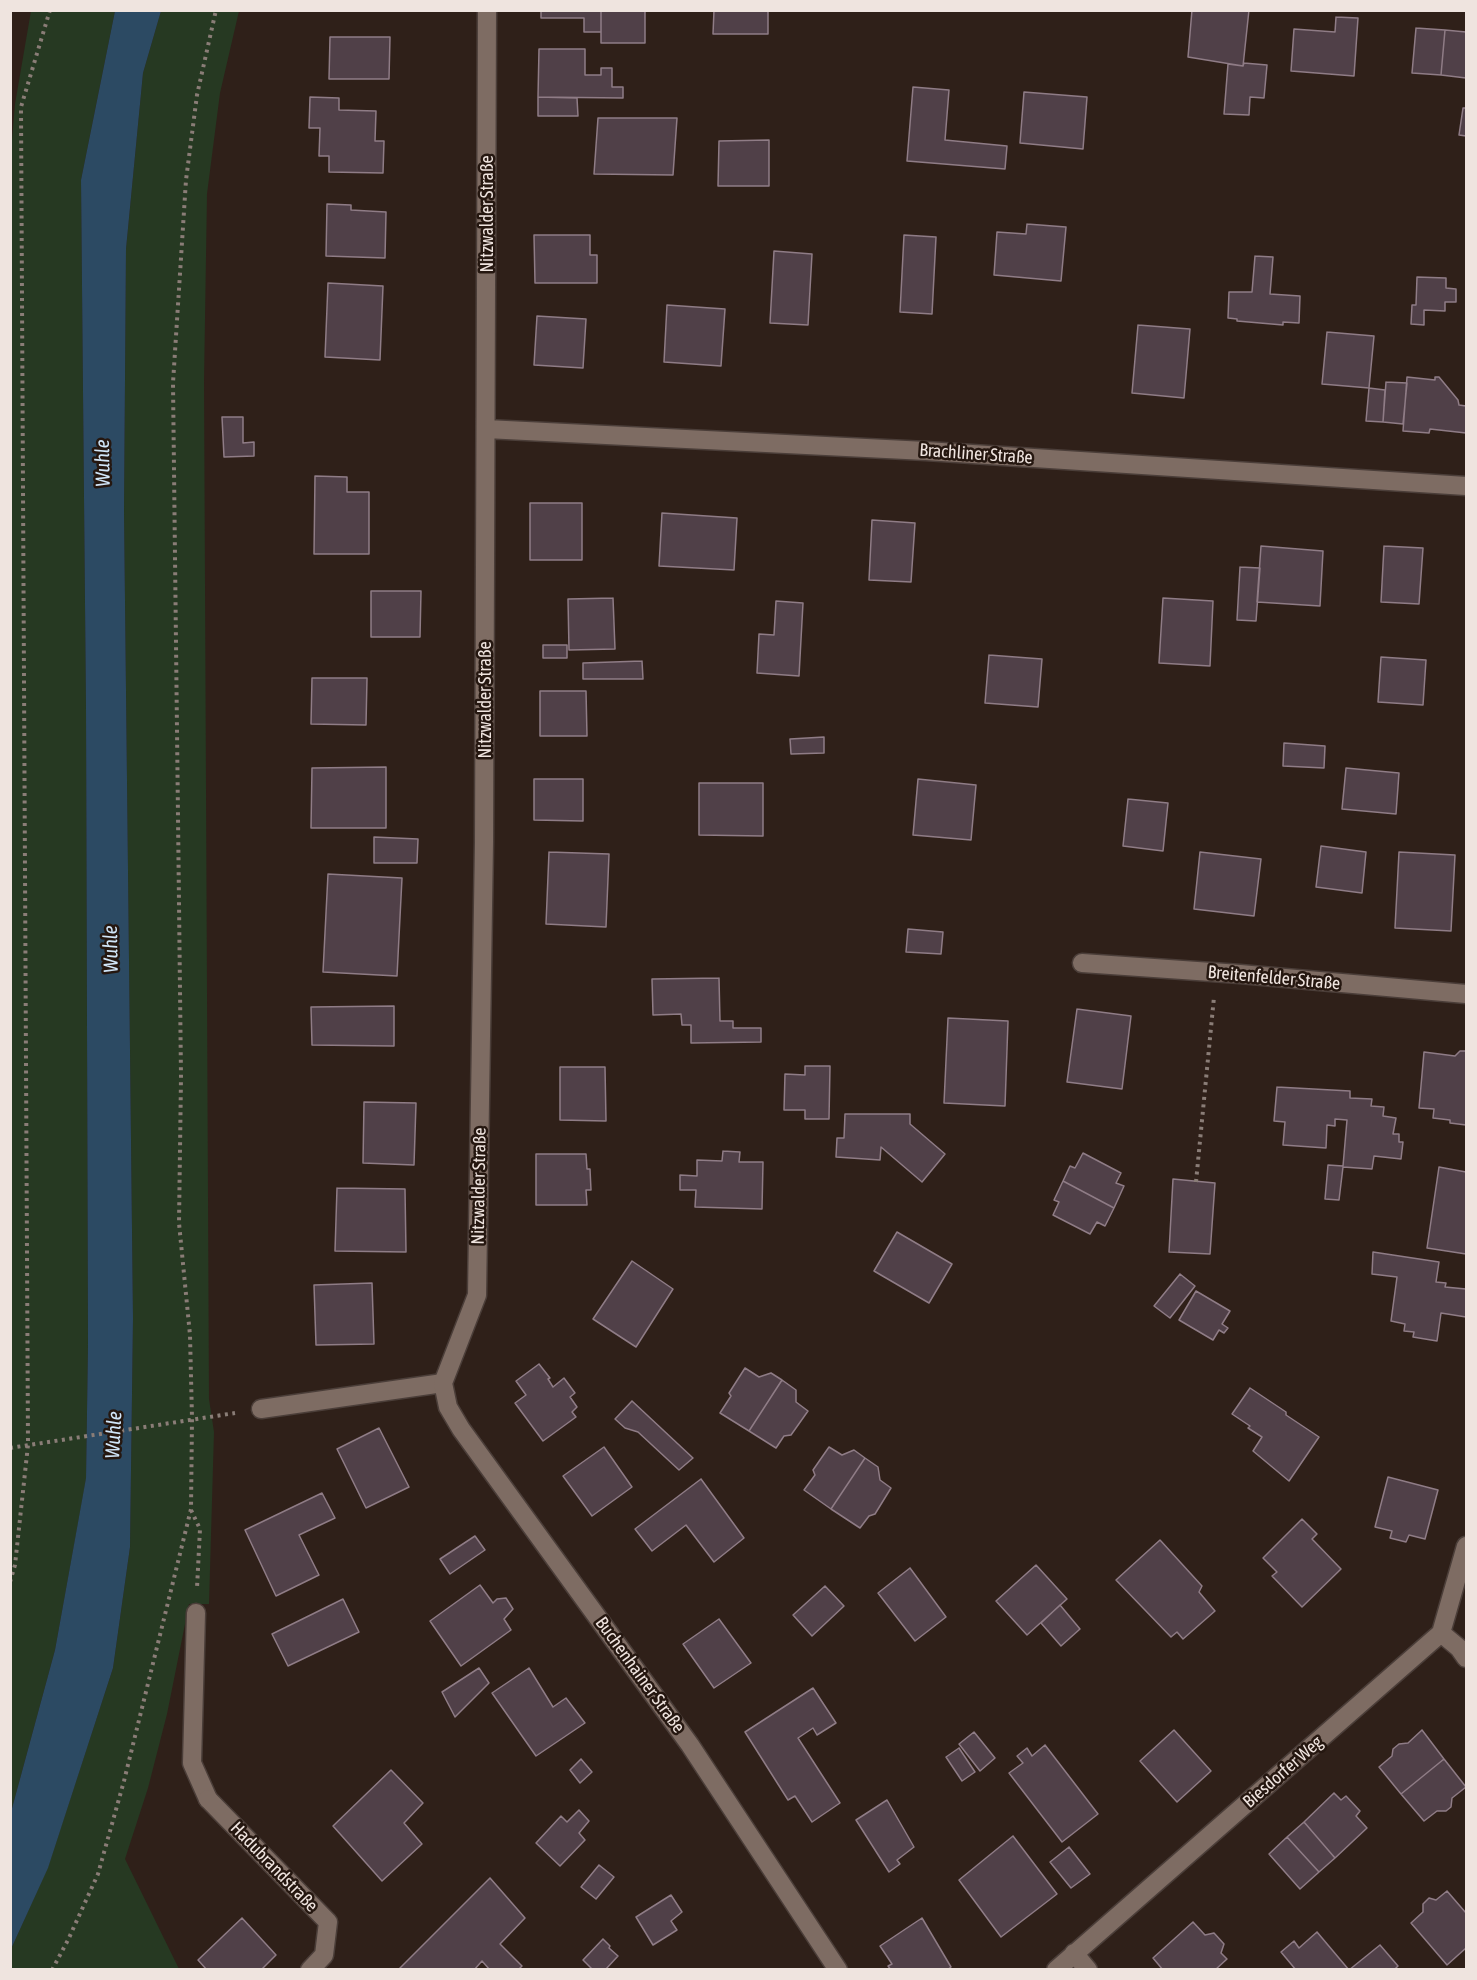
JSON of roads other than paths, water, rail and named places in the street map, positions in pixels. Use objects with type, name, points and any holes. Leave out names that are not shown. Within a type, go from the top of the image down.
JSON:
[{"type":"street","name":"Nitzwalder Straße","points":[[443,1383],[477,1295],[484,842],[487,10]]},
{"type":"street","name":"Brachliner Straße","points":[[486,429],[947,452],[1467,486]]},
{"type":"street","name":"Breitenfelder Straße","points":[[1082,963],[1467,994]]},
{"type":"street","points":[[261,1409],[443,1383]]},
{"type":"street","name":"Buchenhainer Straße","points":[[443,1383],[448,1407],[461,1429],[690,1745],[838,1970]]},
{"type":"street","points":[[1467,1546],[1441,1633],[1467,1658]]},
{"type":"street","name":"Hadubrandstraße","points":[[196,1613],[192,1763],[208,1799],[328,1923],[324,1955],[310,1970]]},
{"type":"street","name":"Biesdorfer Weg","points":[[1056,1970],[1441,1633]]},
{"type":"street","points":[[1074,1953],[1088,1970]]},
{"type":"water","name":"Wuhle","points":[[115,11],[161,11],[143,73],[126,249],[124,511],[133,1318],[130,1547],[113,1668],[48,1868],[11,1949],[11,1812],[55,1650],[86,1478],[88,1345],[86,709],[81,180]]}]
